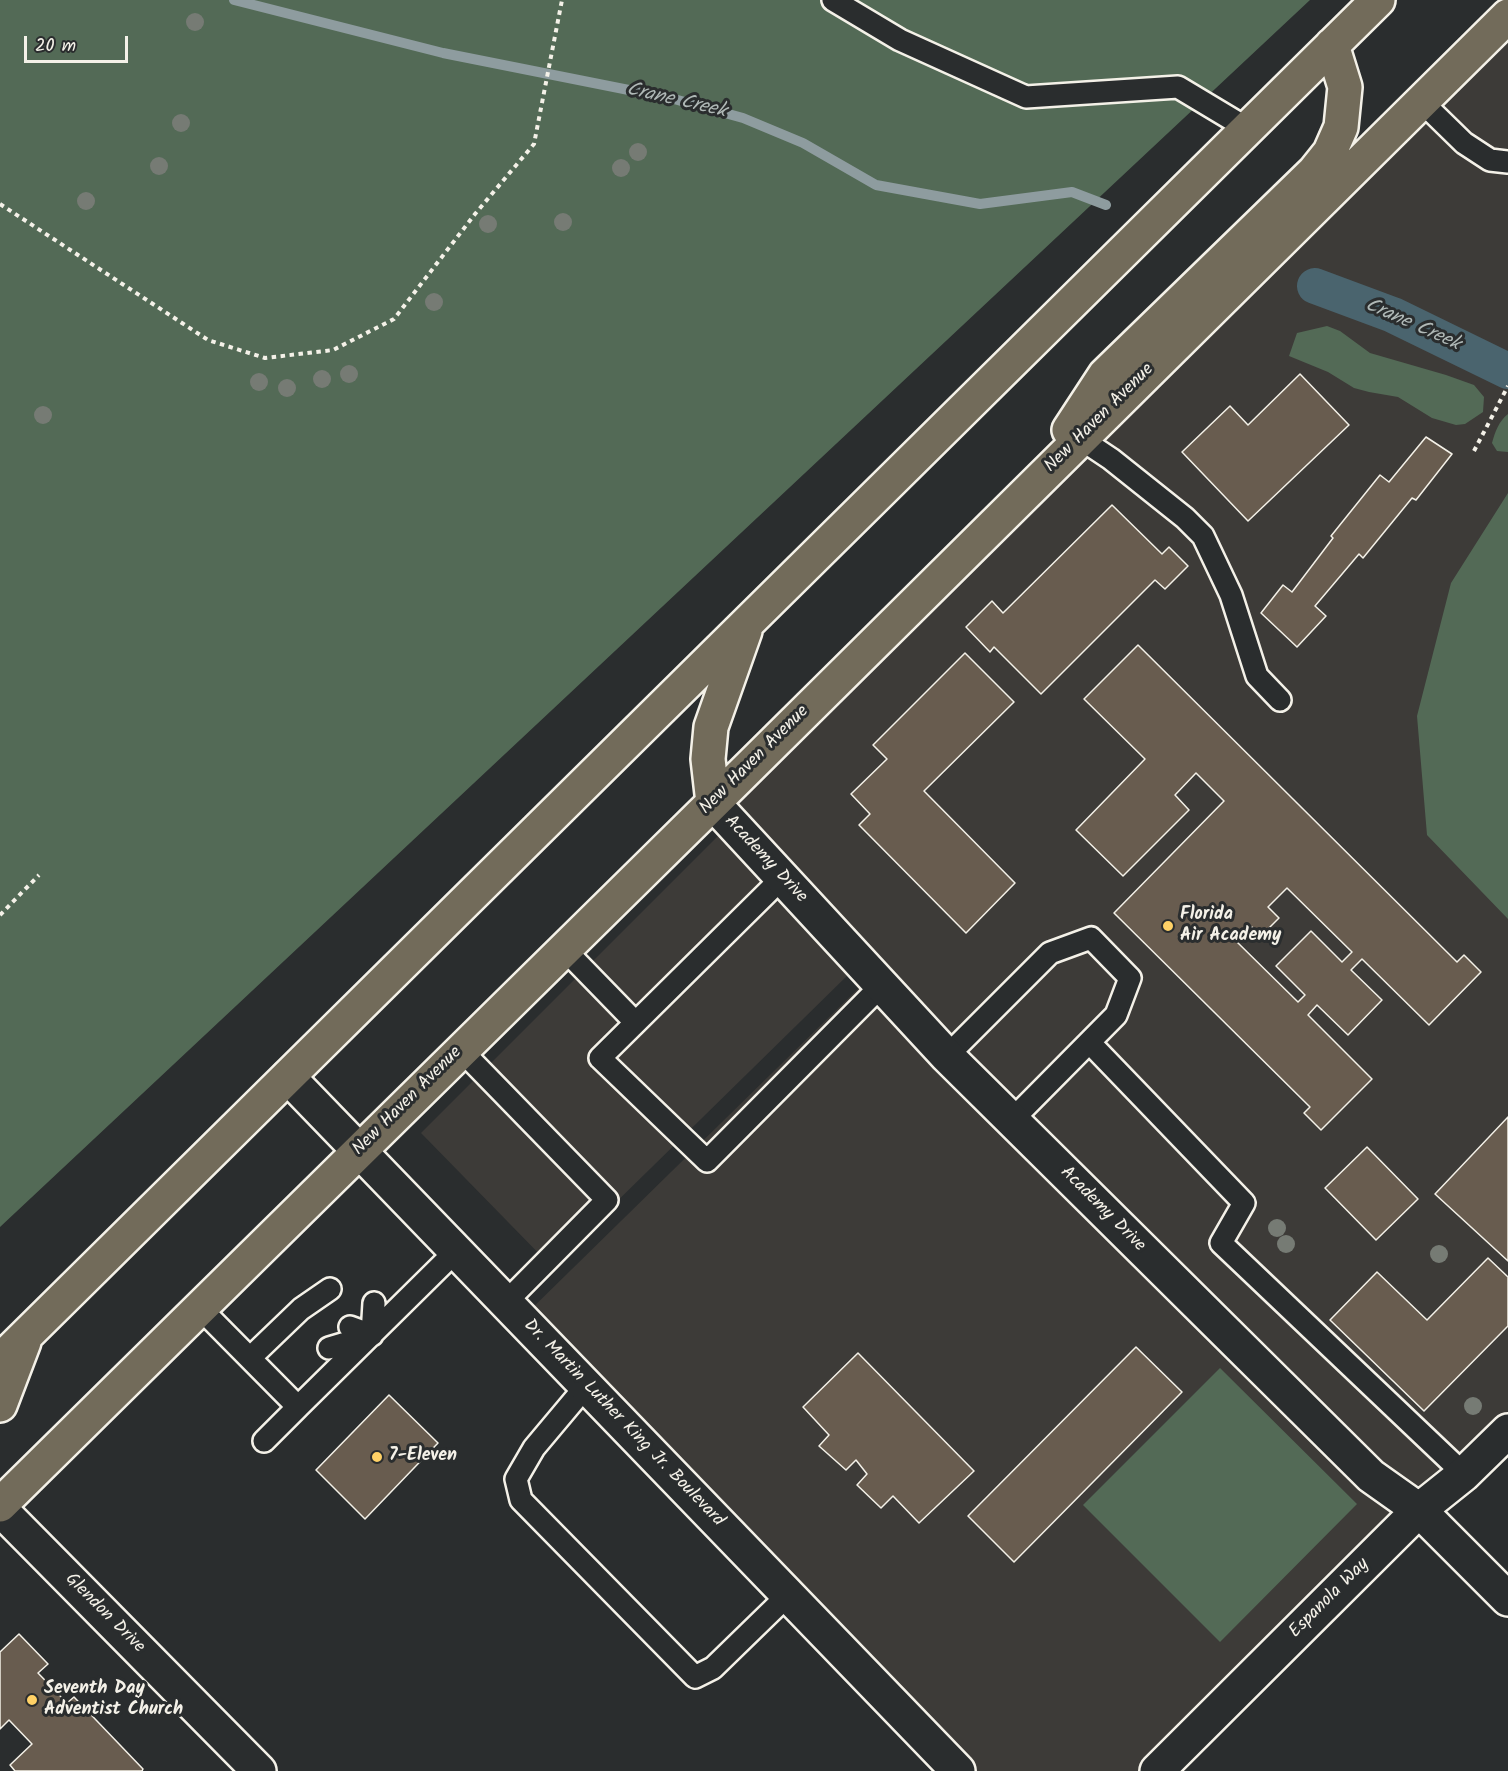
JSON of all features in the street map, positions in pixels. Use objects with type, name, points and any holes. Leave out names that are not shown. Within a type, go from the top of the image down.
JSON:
[{"type":"main road","points":[[0,1361],[1378,0]]},
{"type":"main road","name":"New Haven Avenue","points":[[0,1507],[1508,16]]},
{"type":"main road","points":[[1034,484],[1105,375],[1314,172],[1330,152],[1341,127],[1346,87],[1332,45]]},
{"type":"main road","points":[[713,803],[708,759],[711,727],[747,623]]},
{"type":"main road","points":[[0,1405],[27,1335]]},
{"type":"street","name":"Academy Drive","points":[[713,803],[947,1056],[1371,1476],[1419,1510],[1508,1599]]},
{"type":"street","name":"Dr. Martin Luther King Jr. Boulevard","points":[[288,1077],[958,1771]]},
{"type":"street","name":"Espanola Way","points":[[1158,1771],[1419,1510],[1464,1474],[1508,1431]]},
{"type":"street","name":"Glendon Drive","points":[[0,1507],[259,1771]]},
{"type":"lane","points":[[833,0],[900,40],[1026,97],[1178,87],[1248,129]]},
{"type":"lane","points":[[1421,101],[1464,143],[1490,160],[1508,162]]},
{"type":"lane","points":[[1081,439],[1111,459],[1185,518],[1203,536],[1231,595],[1257,676],[1280,700]]},
{"type":"lane","points":[[782,878],[600,1058],[707,1161],[882,985]]},
{"type":"lane","points":[[947,1056],[1050,953],[1091,938],[1130,978],[1116,1015],[1012,1120]]},
{"type":"lane","points":[[564,949],[635,1022]]},
{"type":"lane","points":[[1089,1042],[1244,1203],[1221,1243],[1464,1474]]},
{"type":"lane","points":[[461,1050],[607,1200],[506,1302]]},
{"type":"lane","points":[[264,1441],[456,1251]]},
{"type":"lane","points":[[250,1359],[330,1289]]},
{"type":"lane","points":[[372,1335],[374,1303]]},
{"type":"lane","points":[[200,1308],[298,1407]]},
{"type":"lane","points":[[350,1327],[372,1335]]},
{"type":"lane","points":[[329,1348],[372,1335]]},
{"type":"lane","points":[[586,1386],[534,1448],[516,1479],[521,1500],[695,1677],[713,1668],[788,1595]]},
{"type":"path","points":[[0,204],[207,340],[266,358],[333,350],[394,319],[475,214],[534,144],[562,0]]},
{"type":"path","points":[[1474,451],[1508,386]]},
{"type":"path","points":[[0,915],[39,875]]},
{"type":"shaded area","name":"Florida Air Academy","points":[[1508,16],[1508,1431],[1157,1771],[958,1771],[521,1319],[872,975],[713,803]]},
{"type":"shaded area","points":[[720,834],[850,973],[551,1266],[421,1133]]},
{"type":"green space","points":[[0,0],[1310,0],[0,1227]]},
{"type":"green space","points":[[1327,326],[1340,331],[1370,353],[1474,385],[1484,397],[1483,412],[1465,424],[1456,425],[1432,418],[1398,397],[1354,388],[1328,372],[1289,356],[1297,333]]},
{"type":"green space","points":[[1508,414],[1508,452],[1497,451],[1492,443],[1493,439],[1500,423]]},
{"type":"green space","points":[[1508,493],[1508,919],[1427,835],[1417,716],[1451,583]]},
{"type":"green space","points":[[1220,1368],[1357,1504],[1220,1642],[1083,1505]]},
{"type":"building","points":[[1300,374],[1349,425],[1248,521],[1182,452],[1230,406],[1248,425]]},
{"type":"building","points":[[1426,437],[1452,454],[1416,500],[1412,498],[1363,558],[1359,554],[1315,606],[1326,616],[1297,647],[1261,613],[1283,585],[1292,592],[1333,538],[1331,536],[1380,475],[1389,482]]},
{"type":"building","points":[[1112,505],[1162,554],[1169,547],[1188,566],[1165,589],[1155,580],[1041,694],[994,647],[990,652],[966,627],[992,601],[1003,613]]},
{"type":"building","points":[[1138,645],[1457,962],[1464,955],[1481,972],[1429,1025],[1362,959],[1351,970],[1382,1000],[1348,1035],[1317,1005],[1308,1015],[1372,1079],[1321,1130],[1304,1113],[1310,1107],[1114,913],[1224,801],[1196,773],[1175,795],[1189,810],[1123,876],[1076,830],[1145,759],[1084,699]],"holes":[[[1287,888],[1352,952],[1342,962],[1311,931],[1276,966],[1305,995],[1298,1002],[1237,942],[1252,927],[1261,936],[1279,918],[1268,907]]]},
{"type":"building","points":[[965,653],[1014,702],[924,791],[1015,883],[966,933],[859,825],[870,814],[851,794],[887,759],[873,745]]},
{"type":"building","points":[[1508,1117],[1508,1261],[1435,1194]]},
{"type":"building","points":[[1367,1147],[1418,1199],[1376,1240],[1325,1188]]},
{"type":"building","points":[[1488,1258],[1508,1277],[1508,1326],[1424,1411],[1330,1320],[1377,1272],[1427,1320]]},
{"type":"building","points":[[1136,1347],[1182,1392],[1014,1562],[968,1516]]},
{"type":"building","points":[[858,1353],[974,1471],[919,1523],[893,1496],[881,1508],[857,1485],[867,1474],[856,1460],[846,1470],[819,1446],[829,1435],[803,1407]]},
{"type":"building","name":"7-Eleven","points":[[389,1395],[438,1443],[365,1519],[316,1470]]},
{"type":"building","name":"Seventh Day Adventist Church","points":[[19,1634],[48,1664],[38,1673],[67,1703],[74,1697],[143,1769],[142,1771],[15,1771],[10,1765],[32,1744],[9,1720],[0,1729],[0,1652]]},
{"type":"waterway","name":"Crane Creek","points":[[234,0],[443,53],[674,99],[743,118],[803,143],[876,185],[980,204],[1072,192],[1106,205]]},
{"type":"waterway","name":"Crane Creek","points":[[1315,286],[1393,315],[1508,371]]},
{"type":"place","name":"Florida Air Academy","points":[[1168,926]]},
{"type":"place","name":"7-Eleven","points":[[377,1457]]},
{"type":"place","name":"Seventh Day Adventist Church","points":[[32,1700]]}]
